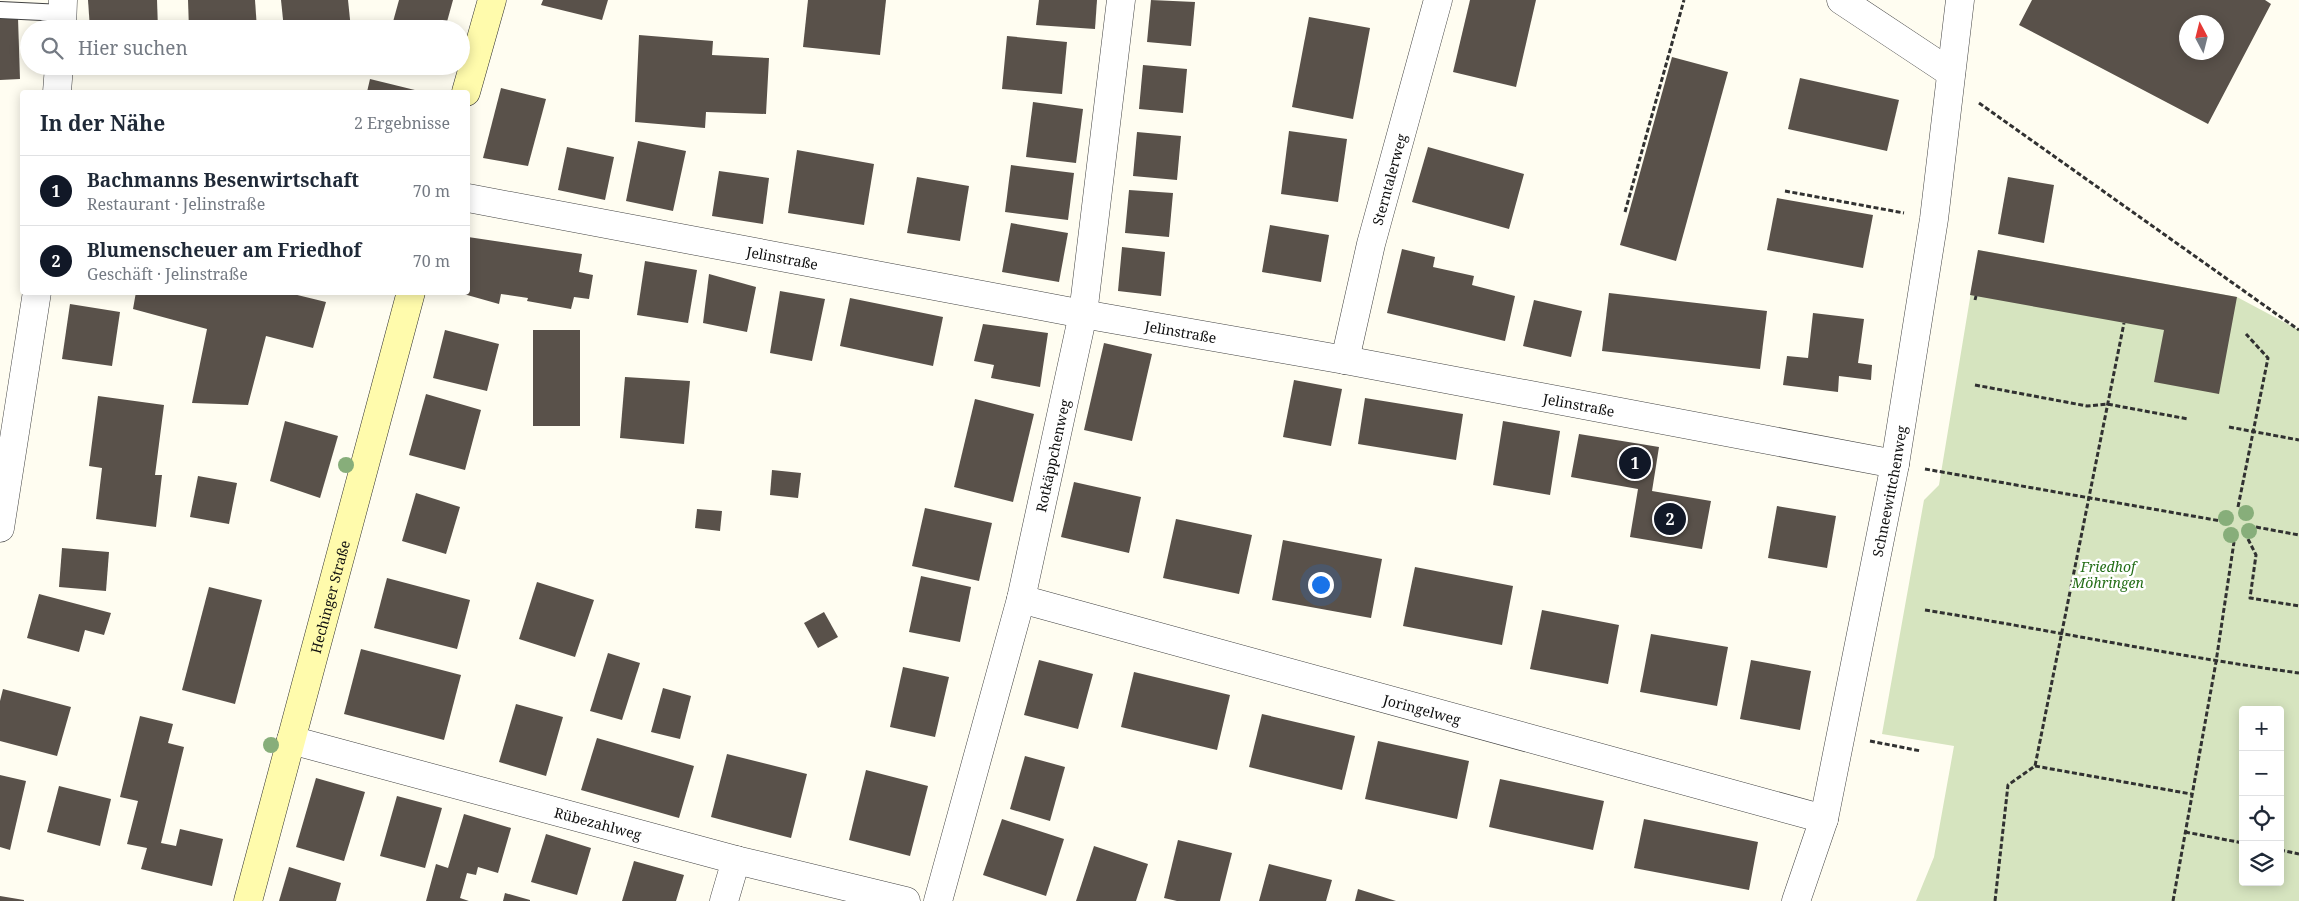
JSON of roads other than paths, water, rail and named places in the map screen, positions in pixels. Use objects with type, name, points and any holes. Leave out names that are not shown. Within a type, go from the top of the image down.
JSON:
[{"type":"main road","points":[[467,90],[492,0]]},
{"type":"main road","name":"Hechinger Straße","points":[[248,901],[410,295]]},
{"type":"street","name":"Rotkäppchenweg","points":[[938,901],[1021,598],[1083,314],[1121,0]]},
{"type":"street","name":"Sterntalerweg","points":[[1345,360],[1371,244],[1438,0]]},
{"type":"street","points":[[1840,0],[1951,73]]},
{"type":"street","name":"Schneewittchenweg","points":[[1796,901],[1824,819],[1895,464],[1934,219],[1960,0]]},
{"type":"street","points":[[57,90],[58,75]]},
{"type":"street","name":"Jelinstraße","points":[[470,198],[1895,464]]},
{"type":"street","points":[[0,528],[36,295]]},
{"type":"street","name":"Joringelweg","points":[[1021,598],[1824,819]]},
{"type":"street","name":"Rübezahlweg","points":[[291,740],[736,860],[906,901]]},
{"type":"street","points":[[724,901],[736,860]]},
{"type":"lane","points":[[0,10],[63,14]]},
{"type":"place","name":"Bachmanns Besenwirtschaft","points":[[1635,463]]},
{"type":"place","name":"Blumenscheuer am Friedhof","points":[[1670,519]]},
{"type":"park label","name":"Friedhof Möhringen","points":[[2108,574]]}]
